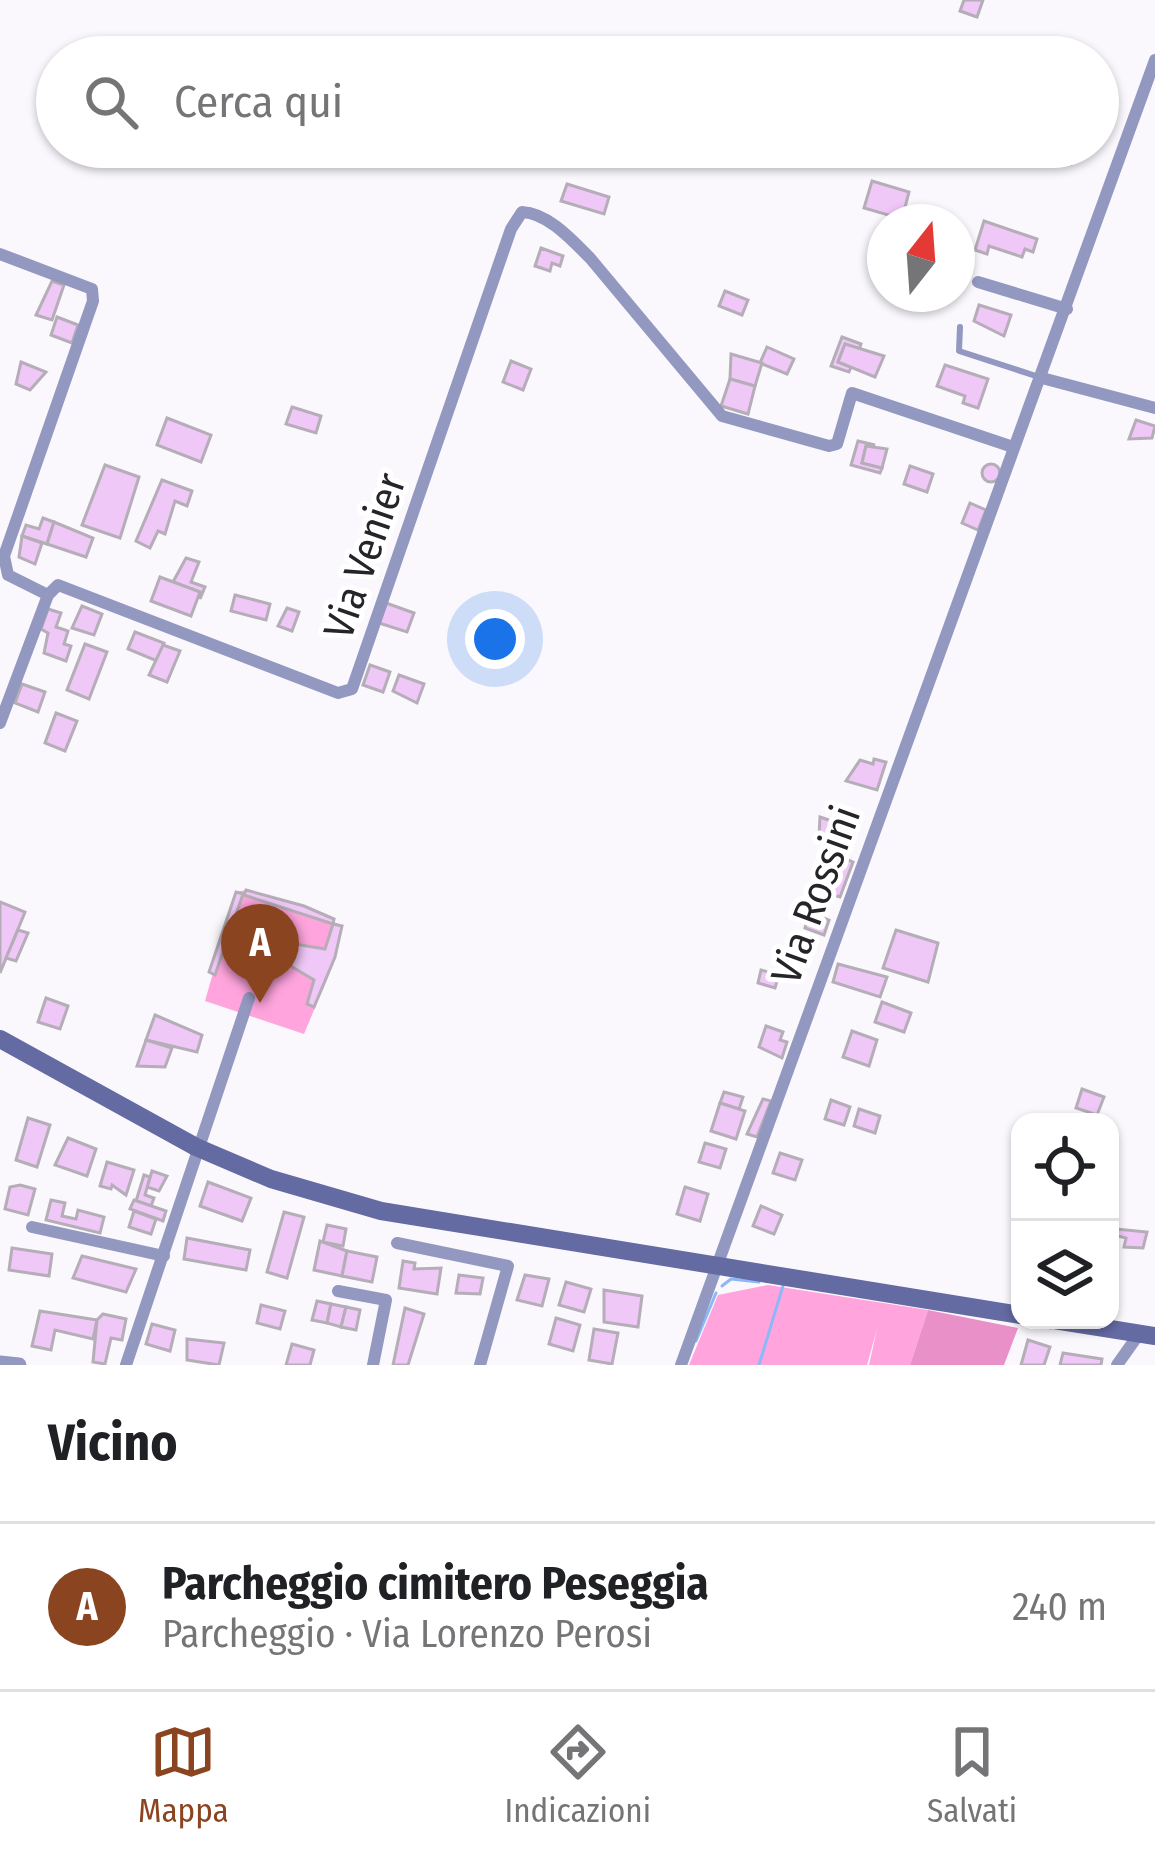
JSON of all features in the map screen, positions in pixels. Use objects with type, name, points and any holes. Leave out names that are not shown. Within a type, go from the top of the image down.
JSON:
[{"type":"main road","points":[[0,1039],[200,1149],[271,1179],[381,1210],[1011,1314]]},
{"type":"main road","points":[[1110,1329],[1147,1335]]},
{"type":"street","name":"Via Rossini","points":[[1119,161],[1155,60]]},
{"type":"street","name":"Via Rossini","points":[[681,1365],[1116,168]]},
{"type":"street","name":"Via Venier","points":[[48,595],[58,585],[69,585],[346,694],[359,676],[511,229],[521,212],[533,212],[590,258],[722,416],[829,446],[837,444],[852,393],[1013,447]]},
{"type":"street","points":[[0,254],[92,289],[93,302],[4,556],[8,575],[48,595],[0,723]]},
{"type":"street","points":[[979,282],[1066,309]]},
{"type":"street","points":[[1042,378],[1155,408]]},
{"type":"street","points":[[126,1365],[248,998]]},
{"type":"street","points":[[32,1227],[164,1256]]},
{"type":"street","points":[[397,1244],[508,1266],[480,1365]]},
{"type":"street","points":[[338,1291],[386,1300],[373,1365]]},
{"type":"street","points":[[1105,1329],[1114,1338],[1117,1363]]},
{"type":"street","points":[[1117,1363],[1147,1335]]},
{"type":"street","points":[[0,1363],[19,1365]]},
{"type":"lane","points":[[960,327],[958,351],[1042,378]]},
{"type":"shaded area","points":[[246,890],[304,906],[342,926],[304,1034],[205,1001],[236,892]]},
{"type":"shaded area","points":[[768,1285],[928,1310],[910,1365],[869,1365],[877,1329],[867,1365],[689,1365],[718,1295]]},
{"type":"shaded area","points":[[928,1310],[1018,1329],[1004,1365],[910,1365]]},
{"type":"building","points":[[964,0],[983,0],[977,17],[960,11]]},
{"type":"building","points":[[872,181],[909,192],[906,204],[867,204],[864,208]]},
{"type":"building","points":[[567,184],[609,197],[604,214],[561,201]]},
{"type":"building","points":[[984,221],[1037,239],[1033,252],[1025,249],[1022,257],[989,246],[987,254],[975,250]]},
{"type":"building","points":[[541,248],[563,256],[560,266],[552,263],[550,271],[535,266]]},
{"type":"building","points":[[52,281],[64,285],[52,320],[36,315]]},
{"type":"building","points":[[725,291],[748,300],[742,315],[719,306]]},
{"type":"building","points":[[979,305],[1011,315],[1004,336],[974,321]]},
{"type":"building","points":[[57,317],[78,325],[72,343],[51,335]]},
{"type":"building","points":[[842,337],[861,344],[859,350],[845,344],[838,362],[851,367],[849,372],[831,366]]},
{"type":"building","points":[[845,344],[884,356],[875,377],[838,362]]},
{"type":"building","points":[[767,347],[794,359],[787,374],[760,363]]},
{"type":"building","points":[[731,354],[762,363],[755,386],[730,379]]},
{"type":"building","points":[[511,361],[531,369],[523,390],[503,382]]},
{"type":"building","points":[[21,362],[46,372],[30,390],[16,384]]},
{"type":"building","points":[[945,365],[988,379],[978,408],[963,403],[965,396],[937,386]]},
{"type":"building","points":[[730,379],[755,386],[748,414],[721,406]]},
{"type":"building","points":[[292,407],[321,416],[316,433],[286,424]]},
{"type":"building","points":[[167,418],[211,435],[201,462],[157,445]]},
{"type":"building","points":[[1136,420],[1155,426],[1152,438],[1129,439]]},
{"type":"building","points":[[858,441],[875,445],[866,446],[862,463],[882,468],[880,473],[851,465]]},
{"type":"building","points":[[866,446],[887,449],[882,468],[862,463]]},
{"type":"building","points":[[991,464],[1000,473],[991,482],[982,473]]},
{"type":"building","points":[[105,465],[139,477],[120,538],[82,525]]},
{"type":"building","points":[[910,466],[933,474],[927,492],[904,484]]},
{"type":"building","points":[[162,480],[192,491],[187,506],[175,501],[165,534],[158,531],[150,548],[136,541]]},
{"type":"building","points":[[970,503],[986,510],[978,530],[962,523]]},
{"type":"building","points":[[43,518],[54,522],[47,544],[22,536],[26,525],[39,529]]},
{"type":"building","points":[[54,522],[93,538],[86,557],[47,544]]},
{"type":"building","points":[[22,536],[42,543],[35,564],[19,557]]},
{"type":"building","points":[[186,558],[199,562],[191,582],[205,587],[200,599],[200,592],[173,582]]},
{"type":"building","points":[[160,577],[200,592],[191,616],[151,601]]},
{"type":"building","points":[[235,595],[270,604],[266,620],[231,611]]},
{"type":"building","points":[[386,603],[414,613],[407,632],[379,623]]},
{"type":"building","points":[[82,606],[102,614],[94,635],[72,628]]},
{"type":"building","points":[[287,608],[299,612],[292,631],[278,626]]},
{"type":"building","points":[[48,609],[61,613],[56,627],[68,631],[64,644],[71,646],[66,661],[44,653],[48,633],[41,629]]},
{"type":"building","points":[[135,632],[164,643],[157,661],[128,649]]},
{"type":"building","points":[[85,644],[107,652],[89,699],[67,690]]},
{"type":"building","points":[[163,645],[180,651],[167,682],[149,675]]},
{"type":"building","points":[[370,665],[390,672],[383,692],[363,685]]},
{"type":"building","points":[[399,675],[424,684],[417,703],[393,691]]},
{"type":"building","points":[[22,684],[45,692],[38,712],[15,703]]},
{"type":"building","points":[[56,713],[77,721],[65,751],[45,743]]},
{"type":"building","points":[[874,759],[886,762],[877,790],[846,781],[860,760],[873,764]]},
{"type":"building","points":[[820,817],[855,829],[853,835],[834,830],[831,840],[819,836]]},
{"type":"building","points":[[846,859],[853,862],[840,897],[830,894],[827,902],[815,898],[820,882],[837,881]]},
{"type":"building","points":[[246,890],[304,906],[334,919],[333,924],[244,895]]},
{"type":"building","points":[[236,892],[243,894],[215,975],[209,972]]},
{"type":"building","points":[[0,902],[25,912],[0,973]]},
{"type":"building","points":[[809,912],[829,920],[824,935],[805,928]]},
{"type":"building","points":[[333,924],[342,926],[335,957],[314,1007],[307,1004],[314,980],[289,965],[295,944],[325,949]]},
{"type":"building","points":[[18,930],[28,933],[16,961],[6,958]]},
{"type":"building","points":[[896,930],[938,943],[928,982],[883,968]]},
{"type":"building","points":[[838,964],[887,977],[880,997],[833,982]]},
{"type":"building","points":[[761,970],[779,975],[775,988],[758,983]]},
{"type":"building","points":[[46,998],[68,1006],[60,1029],[38,1022]]},
{"type":"building","points":[[882,1002],[911,1013],[904,1032],[875,1022]]},
{"type":"building","points":[[155,1015],[202,1035],[197,1052],[146,1040]]},
{"type":"building","points":[[766,1026],[783,1032],[780,1040],[787,1042],[782,1058],[759,1047]]},
{"type":"building","points":[[852,1031],[877,1040],[869,1066],[843,1057]]},
{"type":"building","points":[[146,1040],[172,1048],[165,1067],[137,1066]]},
{"type":"building","points":[[1082,1089],[1104,1097],[1098,1113],[1076,1108]]},
{"type":"building","points":[[724,1092],[743,1097],[739,1109],[720,1103]]},
{"type":"building","points":[[763,1099],[771,1101],[757,1137],[747,1134]]},
{"type":"building","points":[[831,1100],[850,1107],[844,1125],[825,1119]]},
{"type":"building","points":[[720,1103],[745,1111],[736,1139],[711,1131]]},
{"type":"building","points":[[859,1109],[880,1116],[875,1133],[854,1126]]},
{"type":"building","points":[[28,1118],[50,1125],[37,1167],[16,1160]]},
{"type":"building","points":[[68,1138],[96,1149],[87,1176],[55,1165]]},
{"type":"building","points":[[705,1143],[726,1149],[720,1168],[699,1162]]},
{"type":"building","points":[[780,1153],[802,1160],[795,1180],[773,1173]]},
{"type":"building","points":[[107,1162],[134,1170],[126,1195],[112,1185],[111,1189],[100,1186]]},
{"type":"building","points":[[152,1171],[167,1176],[159,1191],[147,1187]]},
{"type":"building","points":[[144,1175],[150,1177],[145,1195],[154,1198],[151,1206],[136,1201]]},
{"type":"building","points":[[208,1182],[251,1198],[242,1221],[200,1206]]},
{"type":"building","points":[[10,1187],[35,1189],[28,1215],[5,1209]]},
{"type":"building","points":[[685,1187],[708,1194],[700,1221],[677,1214]]},
{"type":"building","points":[[51,1200],[65,1203],[62,1216],[76,1219],[78,1210],[104,1217],[100,1233],[46,1220]]},
{"type":"building","points":[[134,1200],[166,1211],[163,1221],[130,1209]]},
{"type":"building","points":[[761,1206],[782,1215],[774,1234],[753,1226]]},
{"type":"building","points":[[134,1211],[156,1219],[151,1234],[129,1227]]},
{"type":"building","points":[[284,1212],[304,1217],[287,1278],[267,1272]]},
{"type":"building","points":[[327,1225],[346,1229],[343,1246],[323,1242]]},
{"type":"building","points":[[1119,1229],[1147,1232],[1143,1248],[1124,1247],[1126,1238],[1119,1236]]},
{"type":"building","points":[[187,1238],[250,1250],[246,1270],[184,1259]]},
{"type":"building","points":[[320,1241],[347,1251],[342,1276],[314,1270]]},
{"type":"building","points":[[12,1248],[52,1254],[49,1276],[9,1270]]},
{"type":"building","points":[[347,1251],[377,1257],[372,1282],[342,1276]]},
{"type":"building","points":[[82,1256],[136,1269],[126,1292],[73,1278]]},
{"type":"building","points":[[403,1261],[415,1263],[414,1269],[441,1268],[437,1294],[399,1288]]},
{"type":"building","points":[[459,1275],[483,1278],[480,1294],[456,1293]]},
{"type":"building","points":[[525,1275],[549,1279],[542,1306],[517,1300]]},
{"type":"building","points":[[566,1282],[591,1289],[584,1312],[559,1305]]},
{"type":"building","points":[[604,1290],[642,1296],[638,1327],[604,1322]]},
{"type":"building","points":[[317,1301],[331,1304],[327,1323],[312,1320]]},
{"type":"building","points":[[331,1304],[346,1307],[341,1327],[327,1323]]},
{"type":"building","points":[[261,1305],[285,1311],[280,1329],[257,1323]]},
{"type":"building","points":[[346,1307],[360,1310],[356,1330],[341,1327]]},
{"type":"building","points":[[405,1308],[424,1314],[408,1365],[393,1365]]},
{"type":"building","points":[[40,1311],[97,1320],[93,1339],[55,1330],[51,1350],[32,1346]]},
{"type":"building","points":[[103,1314],[126,1319],[122,1340],[111,1338],[105,1364],[93,1362],[97,1320]]},
{"type":"building","points":[[556,1318],[580,1325],[573,1351],[549,1344]]},
{"type":"building","points":[[152,1324],[175,1330],[170,1351],[146,1344]]},
{"type":"building","points":[[594,1329],[618,1333],[612,1364],[589,1360]]},
{"type":"building","points":[[187,1339],[224,1343],[219,1365],[187,1360]]},
{"type":"building","points":[[1028,1340],[1050,1347],[1044,1365],[1021,1365]]},
{"type":"building","points":[[292,1344],[314,1350],[310,1365],[286,1365]]},
{"type":"building","points":[[1063,1353],[1102,1359],[1101,1365],[1060,1365]]},
{"type":"waterway","points":[[722,1286],[731,1279],[759,1282]]},
{"type":"waterway","points":[[759,1365],[783,1286]]},
{"type":"waterway","points":[[696,1341],[716,1293]]},
{"type":"place","name":"Parcheggio cimitero Peseggia","points":[[260,1003]]}]
